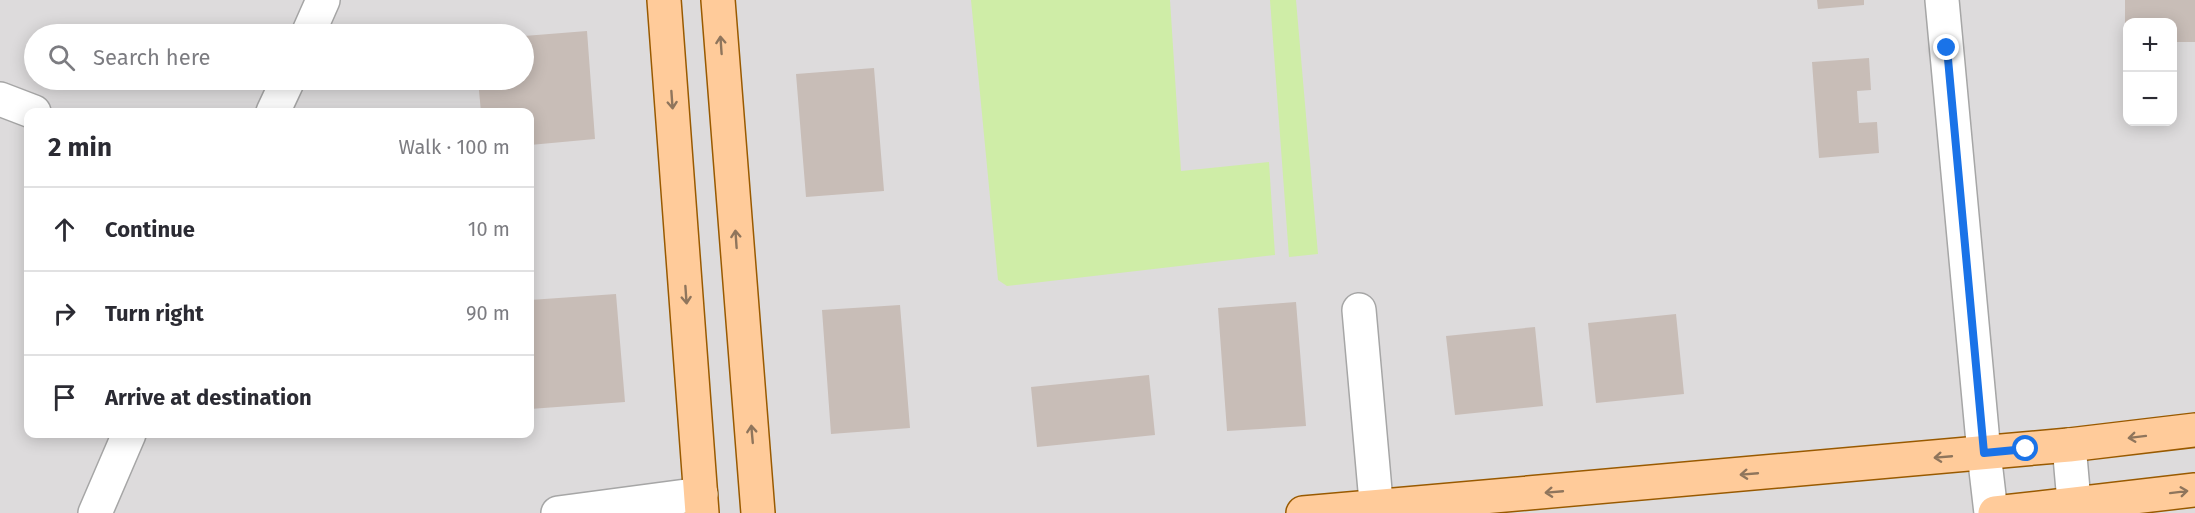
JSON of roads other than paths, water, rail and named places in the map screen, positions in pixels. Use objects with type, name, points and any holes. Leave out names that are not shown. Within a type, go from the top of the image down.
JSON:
[{"type":"main road","points":[[664,0],[701,504]]},
{"type":"main road","points":[[717,0],[758,513]]},
{"type":"main road","points":[[1303,513],[1377,510],[2069,445],[2195,430]]},
{"type":"main road","points":[[755,479],[781,513]]},
{"type":"main road","points":[[1993,513],[2075,508],[2195,490]]},
{"type":"street","points":[[312,24],[323,0]]},
{"type":"street","points":[[1942,0],[1984,453],[1993,513]]},
{"type":"street","points":[[275,108],[283,90]]},
{"type":"street","points":[[0,99],[24,108]]},
{"type":"street","points":[[1359,310],[1377,510]]},
{"type":"street","points":[[95,513],[127,438]]},
{"type":"street","points":[[2069,445],[2075,508]]},
{"type":"street","points":[[558,513],[701,504]]}]
